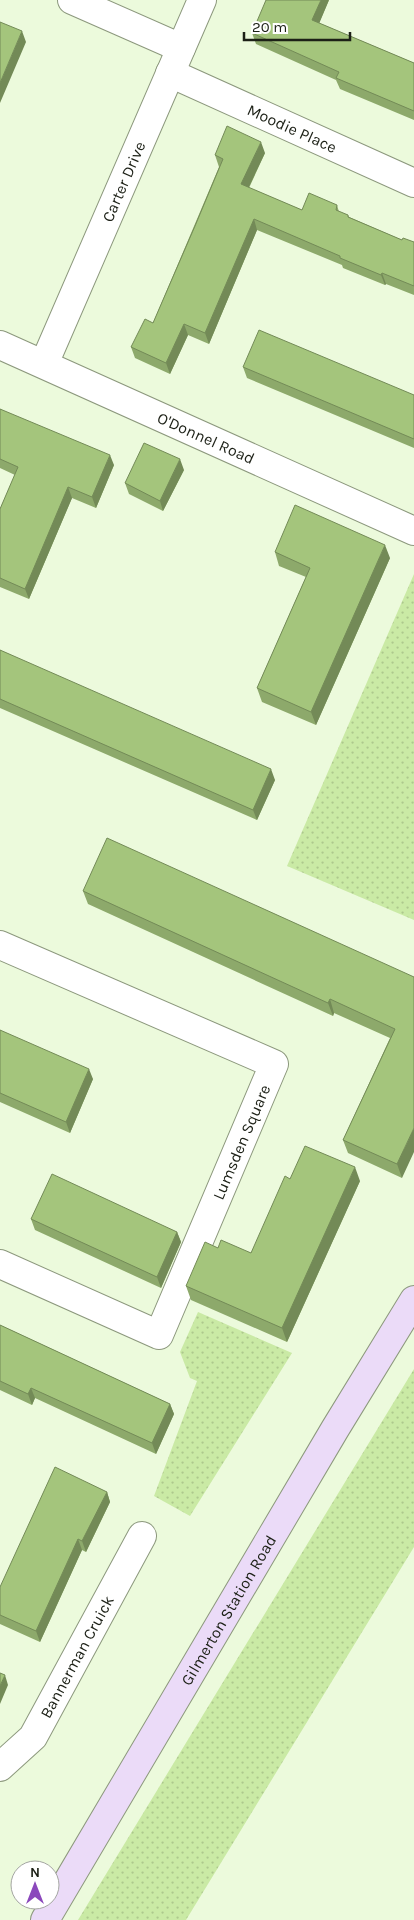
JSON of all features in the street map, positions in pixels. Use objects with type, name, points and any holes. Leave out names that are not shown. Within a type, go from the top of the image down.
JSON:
[{"type":"street","points":[[72,0],[181,48]]},
{"type":"street","name":"Carter Drive","points":[[44,364],[202,0]]},
{"type":"street","name":"Moodie Place","points":[[170,73],[414,183]]},
{"type":"street","name":"O'Donnel Road","points":[[0,345],[414,531]]},
{"type":"street","name":"Lumsden Square","points":[[0,945],[274,1064],[159,1335],[0,1264]]},
{"type":"street","name":"Gilmerton Station Road","points":[[45,1920],[325,1446],[414,1300]]},
{"type":"street","name":"Bannerman Cruick","points":[[0,1767],[33,1737],[142,1536]]},
{"type":"green space","points":[[414,574],[414,920],[287,866]]},
{"type":"green space","points":[[198,1312],[292,1353],[190,1516],[154,1496],[197,1381],[190,1378],[180,1352]]},
{"type":"green space","points":[[414,1369],[414,1547],[186,1920],[78,1920]]},
{"type":"building","points":[[266,0],[321,0],[312,20],[414,63],[414,111],[336,78],[339,72],[252,33]]},
{"type":"building","points":[[0,22],[22,31],[0,83]]},
{"type":"building","points":[[227,126],[261,142],[241,184],[302,210],[309,193],[337,205],[336,210],[348,215],[348,217],[402,240],[403,238],[414,242],[414,286],[340,258],[340,256],[254,219],[205,333],[184,324],[166,363],[131,347],[145,319],[153,323],[223,159],[215,155]]},
{"type":"building","points":[[259,330],[414,395],[414,439],[243,367]]},
{"type":"building","points":[[0,409],[110,455],[92,497],[68,487],[25,589],[0,578],[0,509],[18,467],[0,459]]},
{"type":"building","points":[[144,443],[180,459],[160,501],[125,483]]},
{"type":"building","points":[[295,505],[385,545],[311,712],[257,688],[310,568],[275,552]]},
{"type":"building","points":[[0,650],[271,769],[253,810],[0,699]]},
{"type":"building","points":[[107,838],[414,977],[414,1128],[397,1164],[343,1140],[395,1029],[330,999],[328,1003],[83,891]]},
{"type":"building","points":[[0,1030],[89,1069],[66,1122],[0,1093]]},
{"type":"building","points":[[305,1146],[355,1167],[282,1328],[186,1286],[205,1242],[218,1248],[221,1240],[251,1253],[285,1176],[290,1179]]},
{"type":"building","points":[[52,1174],[177,1232],[157,1277],[31,1219]]},
{"type":"building","points":[[0,1325],[170,1404],[152,1443],[31,1388],[28,1394],[0,1381]]},
{"type":"building","points":[[55,1467],[107,1492],[82,1541],[78,1539],[36,1631],[0,1615],[0,1587]]},
{"type":"building","points":[[0,1673],[5,1675],[0,1686]]}]
